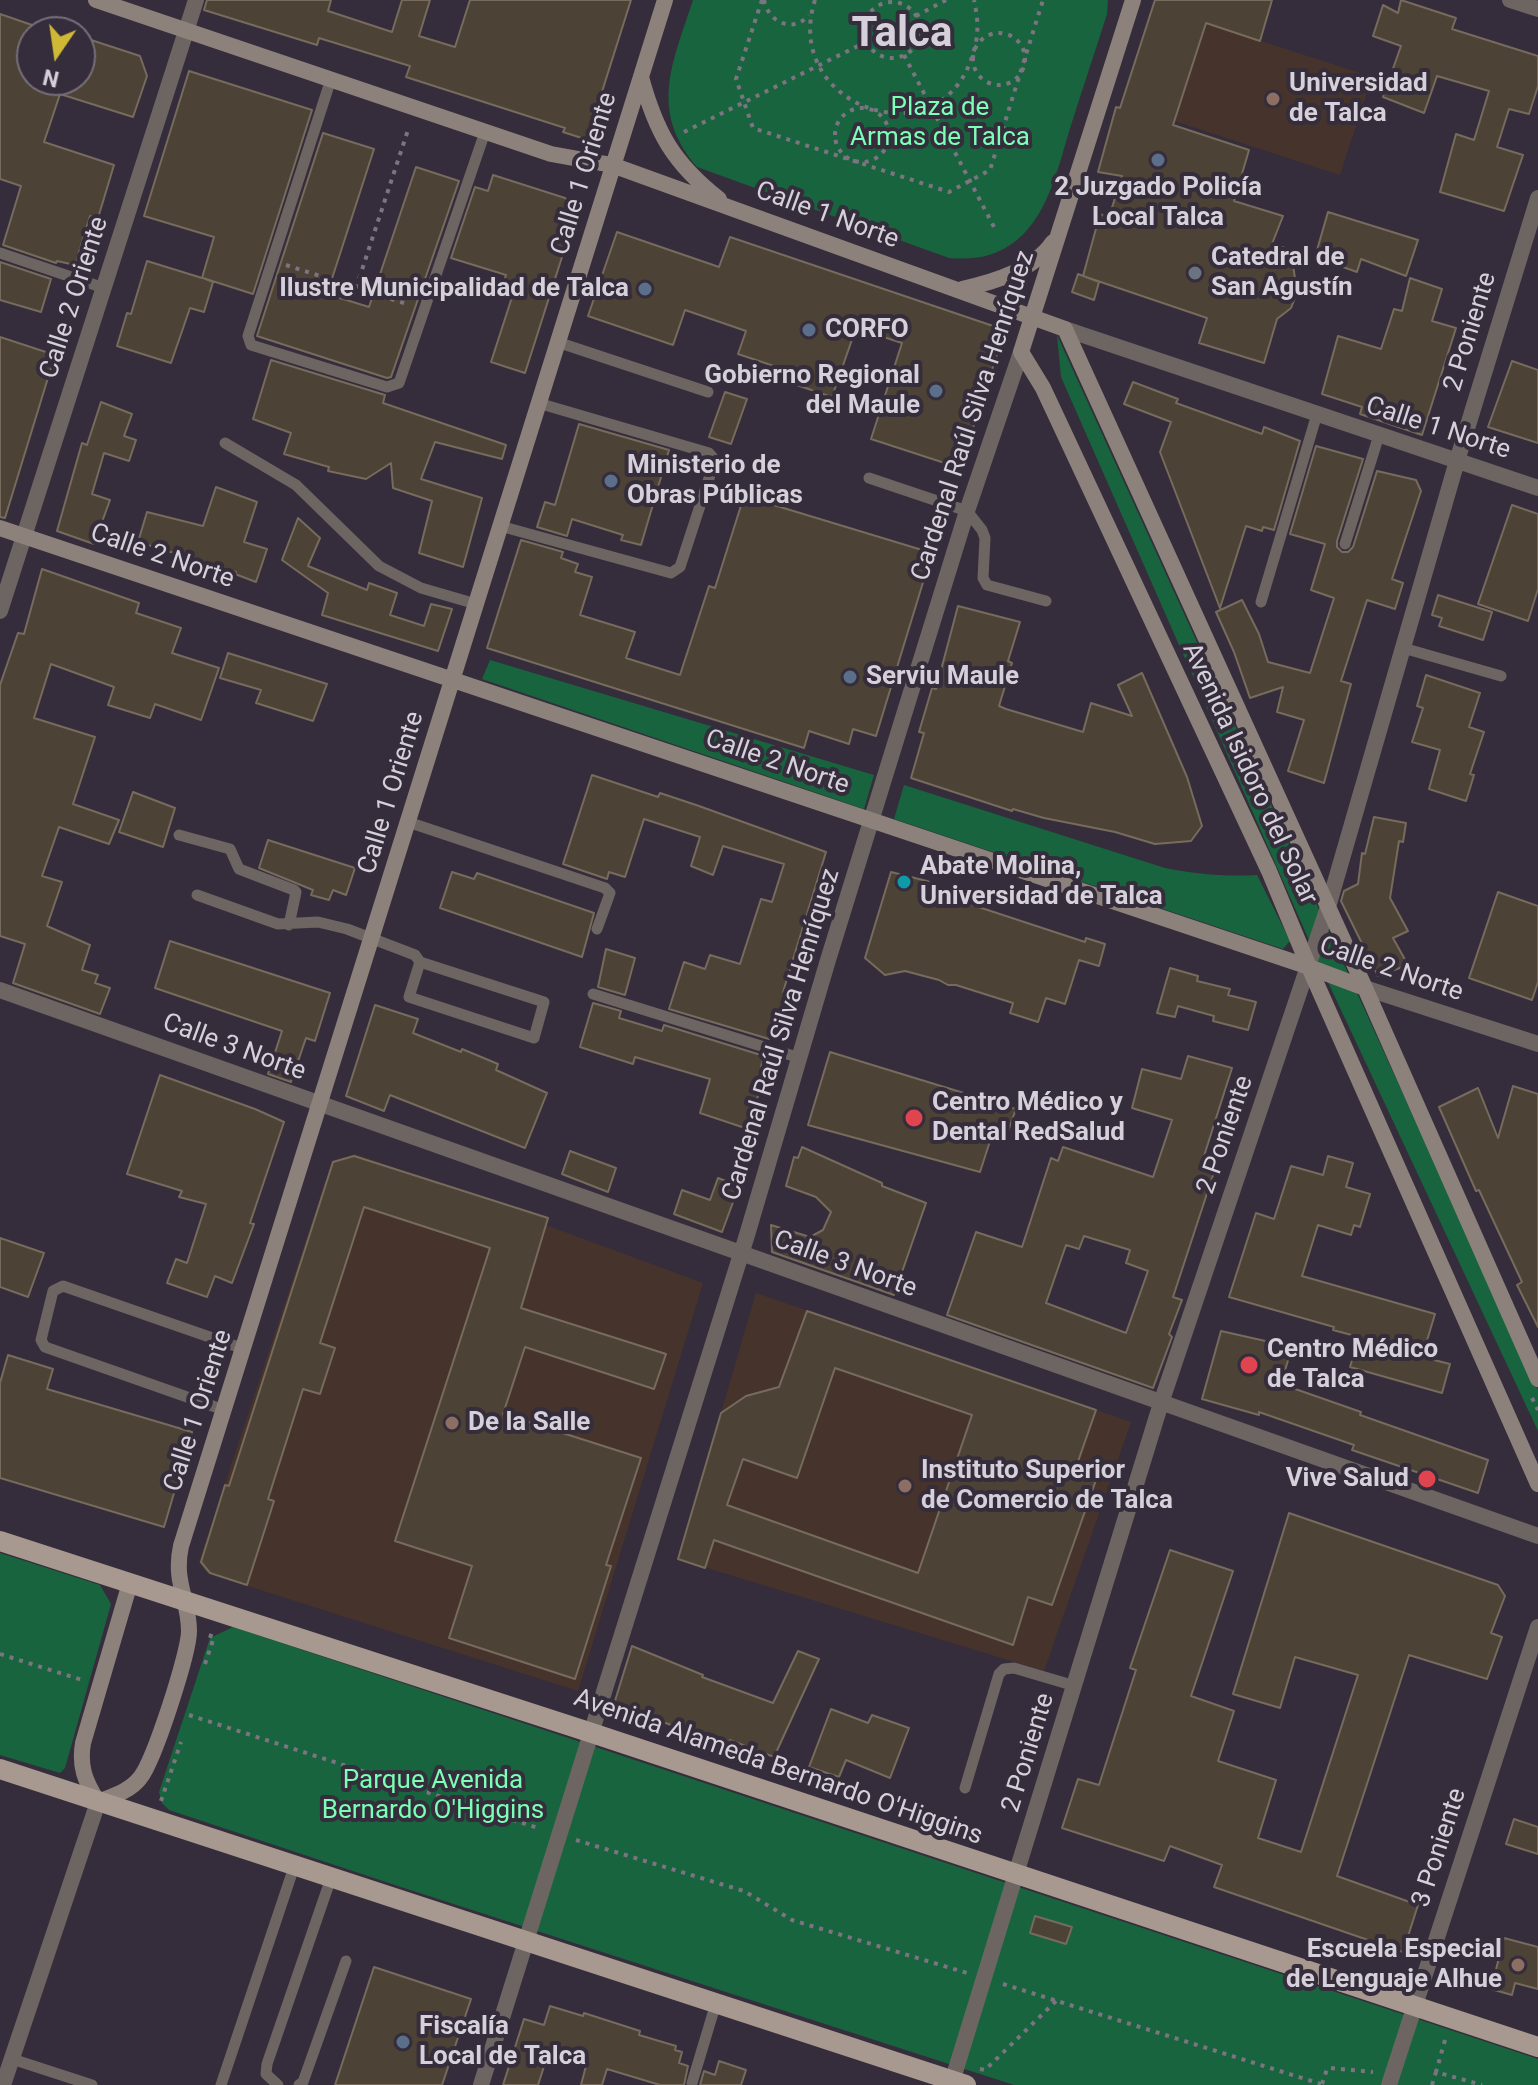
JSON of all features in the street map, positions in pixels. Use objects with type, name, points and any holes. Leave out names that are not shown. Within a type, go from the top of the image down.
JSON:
[{"type":"main road","name":"Calle 1 Norte","points":[[96,0],[551,154],[612,165],[1065,329]]},
{"type":"main road","name":"Calle 1 Oriente","points":[[98,1802],[130,1788],[139,1780],[148,1762],[188,1641],[188,1619],[179,1586],[177,1561],[665,0]]},
{"type":"main road","name":"Cardenal Raúl Silva Henríquez","points":[[1021,352],[1133,0]]},
{"type":"main road","points":[[640,75],[664,141],[681,166],[728,206]]},
{"type":"main road","points":[[959,289],[1017,271],[1051,246],[1059,230]]},
{"type":"main road","name":"Avenida Isidoro del Solar","points":[[1065,329],[1365,988],[1538,1379]]},
{"type":"main road","name":"Avenida Isidoro del Solar","points":[[1021,352],[1043,388],[1269,871],[1538,1484]]},
{"type":"main road","name":"Calle 2 Norte","points":[[0,528],[1365,988]]},
{"type":"main road","name":"Avenida Alameda Bernardo O'Higgins","points":[[0,1541],[592,1733],[1538,2047]]},
{"type":"main road","points":[[98,1802],[82,1773],[80,1760],[130,1583]]},
{"type":"main road","points":[[0,1769],[294,1867],[957,2078]]},
{"type":"street","name":"Calle 2 Oriente","points":[[0,611],[196,0]]},
{"type":"street","points":[[1510,0],[1538,9]]},
{"type":"street","name":"2 Poniente","points":[[957,2078],[1161,1403],[1328,907],[1457,461],[1538,198]]},
{"type":"street","name":"Calle 1 Norte","points":[[1065,329],[1538,488]]},
{"type":"street","name":"Cardenal Raúl Silva Henríquez","points":[[481,2085],[741,1254],[967,511],[1021,352]]},
{"type":"street","name":"Calle 2 Norte","points":[[1365,988],[1538,1044]]},
{"type":"street","name":"Calle 3 Norte","points":[[0,990],[1538,1536]]},
{"type":"street","name":"3 Poniente","points":[[1389,2085],[1538,1627]]},
{"type":"street","points":[[3,2085],[98,1802]]},
{"type":"lane","points":[[331,79],[248,336],[251,345],[387,387],[399,383],[485,132]]},
{"type":"lane","points":[[0,253],[104,288]]},
{"type":"lane","points":[[557,342],[708,392]]},
{"type":"lane","points":[[500,526],[671,573],[680,567],[713,466],[714,459],[709,453],[538,403]]},
{"type":"lane","points":[[1261,602],[1317,414]]},
{"type":"lane","points":[[1345,544],[1379,435]]},
{"type":"lane","points":[[225,443],[296,485],[379,566],[421,588],[476,604]]},
{"type":"lane","points":[[869,478],[967,511],[985,538],[983,578],[987,585],[1046,601]]},
{"type":"lane","points":[[1403,648],[1501,676]]},
{"type":"lane","points":[[408,822],[605,888],[610,893],[597,929]]},
{"type":"lane","points":[[179,835],[230,849],[239,869],[294,890],[289,925]]},
{"type":"lane","points":[[197,895],[278,924],[318,922],[372,938],[415,955],[420,962],[544,1002],[534,1038],[409,997],[420,962]]},
{"type":"lane","points":[[593,994],[800,1058]]},
{"type":"lane","points":[[224,1410],[45,1347],[41,1340],[53,1291],[63,1286],[244,1349]]},
{"type":"lane","points":[[965,1788],[999,1674],[1004,1669],[1014,1668],[1075,1686]]},
{"type":"lane","points":[[221,2085],[294,1867]]},
{"type":"lane","points":[[278,2085],[266,2074],[267,2064],[331,1878]]},
{"type":"lane","points":[[299,2085],[303,2082],[346,1961]]},
{"type":"lane","points":[[692,2083],[716,2003]]},
{"type":"lane","points":[[12,2059],[92,2085]]},
{"type":"path","points":[[763,0],[775,20],[791,25],[806,19],[814,2]]},
{"type":"path","points":[[763,0],[736,79],[753,128],[949,192],[990,170],[1043,0]]},
{"type":"path","points":[[916,16],[946,0]]},
{"type":"path","points":[[814,2],[810,20],[811,48],[822,74],[841,96],[868,109],[881,117],[886,124],[888,141],[885,150],[872,161],[855,162],[840,152],[835,144],[836,126],[848,112],[868,109],[893,114],[921,110],[945,98],[964,78],[973,53],[977,45],[992,34],[1010,35],[1023,47],[1024,65],[1016,80],[1001,86],[993,85],[985,82],[974,69],[973,53],[979,26],[974,0]]},
{"type":"path","points":[[900,2],[916,16],[921,30],[919,39],[915,47],[904,55],[882,57],[866,42],[864,26],[877,3],[900,2]]},
{"type":"path","points":[[664,141],[866,42]]},
{"type":"path","points":[[904,55],[994,227]]},
{"type":"path","points":[[356,288],[414,109]]},
{"type":"path","points":[[273,261],[425,309]]},
{"type":"path","points":[[0,1654],[84,1680]]},
{"type":"path","points":[[189,1715],[744,1891],[792,1920],[1321,2084]]},
{"type":"path","points":[[957,2078],[985,2070],[1057,2000]]},
{"type":"path","points":[[1432,2085],[1436,2072]]},
{"type":"shaded area","name":"Universidad de Talca","points":[[1206,23],[1372,77],[1340,175],[1174,121]]},
{"type":"shaded area","name":"De la Salle","points":[[355,1154],[544,1220],[543,1224],[703,1283],[578,1691],[207,1573],[199,1562],[332,1161]]},
{"type":"shaded area","name":"Instituto Superior de Comercio de Talca","points":[[756,1293],[1131,1422],[1044,1671],[678,1559]]},
{"type":"green space","name":"Plaza de Armas de Talca","points":[[693,0],[1108,0],[1107,14],[1059,167],[1038,215],[1017,240],[1001,250],[976,258],[949,258],[697,167],[682,146],[673,126],[669,105],[673,65]]},
{"type":"green space","points":[[1057,335],[1538,1390],[1538,1431],[1320,965],[1061,377]]},
{"type":"green space","points":[[490,660],[874,775],[864,809],[482,679]]},
{"type":"green space","points":[[904,785],[1165,868],[1233,876],[1257,875],[1290,941],[1283,949],[894,819]]},
{"type":"green space","points":[[0,1553],[100,1585],[111,1604],[65,1768],[60,1773],[0,1755]]},
{"type":"green space","name":"Parque Avenida Bernardo O'Higgins","points":[[233,1627],[1538,2059],[1538,2085],[1014,2085],[169,1810],[162,1803],[159,1792],[210,1638]]},
{"type":"building","points":[[207,0],[331,0],[328,11],[392,32],[402,0],[430,0],[419,36],[455,47],[470,0],[631,0],[594,117],[598,118],[591,141],[563,132],[565,128],[406,77],[410,66],[319,38],[317,45],[204,10]]},
{"type":"building","points":[[1155,0],[1272,0],[1260,41],[1206,23],[1173,125],[1249,150],[1234,201],[1283,216],[1272,244],[1291,250],[1297,293],[1291,308],[1277,319],[1264,363],[1199,343],[1207,318],[1083,276],[1100,214],[1109,217],[1122,176],[1098,172],[1116,107],[1120,108]]},
{"type":"building","points":[[1401,0],[1456,18],[1452,29],[1538,56],[1538,86],[1529,114],[1509,109],[1497,147],[1523,155],[1504,211],[1440,192],[1456,134],[1474,140],[1489,91],[1437,76],[1424,113],[1383,97],[1401,46],[1373,36],[1383,5],[1398,13]]},
{"type":"building","points":[[0,14],[16,20],[16,96],[59,96],[44,142],[114,165],[98,218],[90,216],[75,265],[56,263],[3,245],[21,186],[0,179]]},
{"type":"building","points":[[96,42],[140,56],[147,76],[133,117],[66,96],[96,96]]},
{"type":"building","points":[[189,71],[312,110],[253,294],[203,278],[213,282],[204,312],[190,308],[171,363],[117,346],[127,313],[131,314],[147,261],[202,278],[214,237],[144,216]]},
{"type":"building","points":[[323,133],[374,149],[327,294],[369,307],[416,167],[459,181],[391,377],[257,336]]},
{"type":"building","points":[[493,175],[565,198],[577,210],[525,373],[491,362],[513,294],[501,290],[506,275],[451,258],[475,187],[488,191]]},
{"type":"building","points":[[1328,212],[1418,240],[1406,276],[1361,259],[1357,272],[1315,257]]},
{"type":"building","points":[[617,232],[719,267],[730,237],[1005,330],[960,468],[871,439],[902,343],[856,328],[832,397],[782,380],[786,370],[738,354],[746,331],[685,310],[673,345],[588,316]]},
{"type":"building","points":[[0,262],[51,279],[41,312],[0,300]]},
{"type":"building","points":[[1078,274],[1099,282],[1094,300],[1072,292]]},
{"type":"building","points":[[1410,278],[1442,289],[1432,321],[1456,328],[1422,435],[1360,414],[1362,407],[1322,394],[1338,336],[1381,349],[1394,309],[1402,311]]},
{"type":"building","points":[[0,337],[55,355],[5,518],[0,517]]},
{"type":"building","points":[[271,360],[385,395],[383,403],[506,445],[502,459],[435,442],[421,479],[482,498],[463,567],[419,553],[432,501],[393,488],[391,463],[366,479],[328,471],[329,467],[284,454],[291,433],[253,419]]},
{"type":"building","points":[[1512,361],[1538,370],[1538,443],[1488,427]]},
{"type":"building","points":[[1133,382],[1178,399],[1176,403],[1262,434],[1264,427],[1300,441],[1274,530],[1263,527],[1262,531],[1246,526],[1220,608],[1160,452],[1171,422],[1124,404]]},
{"type":"building","points":[[725,392],[747,399],[731,444],[709,437]]},
{"type":"building","points":[[101,402],[132,414],[124,436],[136,440],[129,461],[104,453],[92,494],[110,500],[94,544],[57,531],[82,443],[87,445]]},
{"type":"building","name":"Ministerio de Obras Públicas","points":[[579,424],[669,450],[641,545],[621,540],[623,535],[572,519],[567,536],[537,527],[545,502],[555,505]]},
{"type":"building","points":[[1316,446],[1363,459],[1337,541],[1337,547],[1342,552],[1348,552],[1353,547],[1377,471],[1416,480],[1421,491],[1392,579],[1403,583],[1395,609],[1367,600],[1341,681],[1351,684],[1324,783],[1288,771],[1304,720],[1277,712],[1283,687],[1250,698],[1216,612],[1242,600],[1259,634],[1268,662],[1310,673],[1334,598],[1311,590],[1325,544],[1290,534]]},
{"type":"building","points":[[216,487],[257,502],[244,542],[267,549],[256,582],[236,572],[138,542],[147,512],[203,526]]},
{"type":"building","points":[[744,496],[932,553],[876,736],[853,729],[849,744],[809,731],[804,748],[487,648],[521,540],[563,552],[561,558],[578,564],[575,572],[592,577],[580,615],[635,632],[626,658],[680,675],[709,586],[715,588]]},
{"type":"building","points":[[1512,505],[1538,514],[1538,589],[1528,621],[1478,604]]},
{"type":"building","points":[[298,518],[320,538],[308,566],[367,590],[369,583],[397,593],[390,615],[424,626],[431,604],[452,609],[438,651],[322,615],[328,593],[282,560]]},
{"type":"building","points":[[42,569],[139,603],[136,613],[181,628],[172,653],[219,668],[201,720],[155,704],[150,718],[108,705],[114,687],[51,664],[34,718],[95,737],[73,804],[119,820],[109,844],[59,827],[42,876],[62,882],[47,926],[90,945],[82,970],[98,975],[95,983],[110,988],[100,1014],[13,983],[25,944],[0,936],[0,685],[18,633],[24,634]]},
{"type":"building","points":[[1438,595],[1492,612],[1483,640],[1439,626],[1442,618],[1432,615]]},
{"type":"building","points":[[958,606],[1020,622],[999,706],[1006,709],[1083,732],[1091,703],[1132,716],[1118,685],[1142,673],[1187,777],[1202,826],[1191,841],[1155,844],[1115,832],[1012,811],[911,778],[924,733],[919,732],[932,688],[936,689]]},
{"type":"building","points":[[228,653],[327,684],[313,721],[256,703],[261,690],[220,678]]},
{"type":"building","points":[[1426,675],[1480,693],[1469,727],[1484,732],[1470,774],[1474,775],[1466,801],[1429,789],[1440,750],[1412,742],[1423,708],[1417,706]]},
{"type":"building","points":[[592,775],[658,797],[660,793],[826,852],[783,992],[791,995],[784,1021],[775,1018],[769,1039],[669,1009],[684,962],[705,969],[710,955],[740,964],[761,899],[772,902],[784,864],[723,846],[713,875],[691,866],[700,837],[644,819],[625,877],[609,872],[607,879],[563,864]]},
{"type":"building","points":[[133,792],[175,808],[163,847],[119,832]]},
{"type":"building","points":[[1374,817],[1406,823],[1403,842],[1399,841],[1390,898],[1408,931],[1393,938],[1408,965],[1378,976],[1341,901],[1344,891],[1358,884],[1362,853],[1365,854]]},
{"type":"building","points":[[268,840],[355,868],[346,895],[333,890],[329,900],[311,895],[313,890],[259,868]]},
{"type":"building","points":[[452,872],[474,879],[477,873],[594,913],[582,957],[440,908]]},
{"type":"building","points":[[891,872],[927,881],[944,889],[942,895],[1085,942],[1086,938],[1105,944],[1099,966],[1079,960],[1065,1004],[1046,998],[1038,1022],[1010,1013],[1013,1003],[956,985],[905,971],[885,975],[865,958]]},
{"type":"building","points":[[1498,892],[1538,906],[1538,982],[1532,1000],[1469,978]]},
{"type":"building","points":[[170,941],[330,993],[315,1041],[306,1038],[291,1082],[268,1074],[282,1031],[155,988]]},
{"type":"building","points":[[606,949],[635,958],[625,995],[598,987]]},
{"type":"building","points":[[1170,968],[1198,976],[1197,981],[1230,989],[1228,995],[1256,1002],[1248,1030],[1213,1021],[1214,1016],[1178,1006],[1175,1017],[1157,1013]]},
{"type":"building","points":[[593,1003],[621,1011],[619,1018],[662,1031],[664,1025],[764,1056],[761,1067],[766,1069],[748,1129],[700,1113],[710,1079],[635,1057],[633,1064],[580,1047]]},
{"type":"building","points":[[375,1005],[418,1019],[413,1033],[498,1064],[496,1070],[547,1093],[525,1148],[390,1095],[384,1111],[346,1096]]},
{"type":"building","points":[[830,1052],[1016,1109],[1007,1134],[993,1132],[980,1172],[808,1125]]},
{"type":"building","points":[[1188,1056],[1232,1068],[1204,1156],[1218,1160],[1173,1297],[1182,1300],[1153,1388],[947,1315],[976,1232],[1022,1247],[1051,1158],[1058,1161],[1063,1147],[1153,1177],[1172,1120],[1132,1108],[1142,1069],[1181,1079]],"holes":[[[1084,1236],[1130,1250],[1126,1263],[1148,1271],[1126,1333],[1046,1303],[1066,1245],[1079,1249]]]},
{"type":"building","points":[[160,1075],[284,1122],[250,1223],[254,1224],[232,1283],[215,1276],[207,1297],[167,1283],[176,1259],[187,1263],[206,1204],[179,1197],[182,1191],[127,1174]]},
{"type":"building","points":[[1513,1086],[1538,1094],[1538,1327],[1517,1285],[1522,1282],[1479,1190],[1476,1191],[1439,1107],[1478,1088],[1498,1138]]},
{"type":"building","points":[[802,1147],[882,1183],[882,1186],[926,1203],[894,1295],[772,1252],[771,1225],[810,1237],[823,1230],[831,1212],[816,1197],[786,1186],[794,1157],[798,1158]]},
{"type":"building","points":[[570,1151],[616,1168],[608,1192],[562,1174]]},
{"type":"building","points":[[354,1156],[548,1218],[521,1308],[666,1354],[654,1389],[525,1347],[503,1414],[641,1458],[606,1565],[611,1566],[575,1679],[449,1638],[472,1566],[395,1541],[490,1248],[364,1207],[320,1343],[335,1348],[320,1394],[303,1389],[268,1499],[274,1501],[247,1585],[210,1573],[201,1562],[225,1485],[229,1486],[333,1162]]},
{"type":"building","points":[[1328,1156],[1353,1163],[1346,1187],[1370,1194],[1360,1227],[1354,1225],[1351,1235],[1318,1225],[1302,1276],[1435,1314],[1422,1357],[1450,1364],[1442,1393],[1350,1367],[1359,1337],[1229,1297],[1256,1213],[1274,1219],[1291,1166],[1323,1175]]},
{"type":"building","points":[[718,1178],[739,1186],[722,1232],[674,1214],[682,1190],[710,1200]]},
{"type":"building","points":[[0,1238],[44,1253],[28,1297],[0,1287]]},
{"type":"building","points":[[807,1311],[1096,1410],[1074,1473],[1096,1480],[1052,1605],[1028,1597],[1013,1645],[714,1540],[705,1568],[678,1559],[721,1413],[746,1396],[779,1387]],"holes":[[[835,1368],[972,1415],[918,1573],[727,1505],[743,1459],[797,1478]]]},
{"type":"building","points":[[1221,1331],[1292,1347],[1281,1384],[1488,1460],[1478,1493],[1352,1450],[1354,1445],[1259,1412],[1259,1415],[1202,1399]]},
{"type":"building","points":[[8,1355],[53,1369],[47,1389],[192,1432],[164,1527],[0,1478],[0,1383]]},
{"type":"building","points":[[1289,1513],[1498,1585],[1505,1596],[1491,1633],[1502,1637],[1487,1679],[1409,1655],[1337,1876],[1418,1905],[1403,1952],[1214,1887],[1222,1865],[1170,1846],[1164,1861],[1062,1828],[1078,1779],[1099,1785],[1136,1670],[1130,1668],[1170,1550],[1233,1571],[1191,1696],[1234,1711],[1218,1761],[1276,1780],[1258,1838],[1301,1852],[1358,1675],[1295,1657],[1280,1708],[1233,1694]]},
{"type":"building","points":[[632,1646],[702,1677],[773,1703],[798,1651],[819,1659],[774,1757],[730,1740],[728,1746],[614,1704]]},
{"type":"building","points":[[831,1709],[868,1723],[872,1715],[909,1728],[890,1778],[846,1760],[839,1777],[809,1767]]},
{"type":"building","points":[[1514,1819],[1538,1827],[1538,1854],[1506,1844]]},
{"type":"building","points":[[1035,1916],[1072,1927],[1066,1944],[1030,1933]]},
{"type":"building","name":"Escuela Especial de Lenguaje Alhue","points":[[1504,1938],[1538,1947],[1538,1989],[1515,1983],[1512,1995],[1491,1989]]},
{"type":"building","name":"Fiscalía Local de Talca","points":[[374,1967],[471,1999],[442,2085],[335,2085]]},
{"type":"building","points":[[550,2006],[583,2016],[584,2013],[676,2046],[675,2050],[682,2052],[679,2063],[688,2066],[684,2085],[660,2085],[607,2069],[602,2085],[581,2085],[587,2062],[549,2051],[538,2085],[503,2085],[524,2019],[544,2025]]},
{"type":"building","points":[[719,2061],[746,2070],[741,2085],[700,2085],[704,2071],[715,2075]]},
{"type":"place","name":"Universidad de Talca","points":[[1273,99]]},
{"type":"place","name":"2 Juzgado Policía Local Talca","points":[[1158,160]]},
{"type":"place","name":"Catedral de San Agustín","points":[[1195,273]]},
{"type":"place","name":"Ilustre Municipalidad de Talca","points":[[645,289]]},
{"type":"place","name":"CORFO","points":[[809,330]]},
{"type":"place","name":"Gobierno Regional del Maule","points":[[936,391]]},
{"type":"place","name":"Ministerio de Obras Públicas","points":[[611,481]]},
{"type":"place","name":"Serviu Maule","points":[[850,677]]},
{"type":"place","name":"Abate Molina, Universidad de Talca","points":[[904,882]]},
{"type":"place","name":"Centro Médico y Dental RedSalud","points":[[914,1118]]},
{"type":"place","name":"Centro Médico de Talca","points":[[1249,1365]]},
{"type":"place","name":"De la Salle","points":[[452,1423]]},
{"type":"place","name":"Vive Salud","points":[[1427,1479]]},
{"type":"place","name":"Instituto Superior de Comercio de Talca","points":[[905,1486]]},
{"type":"place","name":"Escuela Especial de Lenguaje Alhue","points":[[1518,1965]]},
{"type":"place","name":"Fiscalía Local de Talca","points":[[403,2042]]},
{"type":"district","name":"Talca","points":[[902,35]]}]
